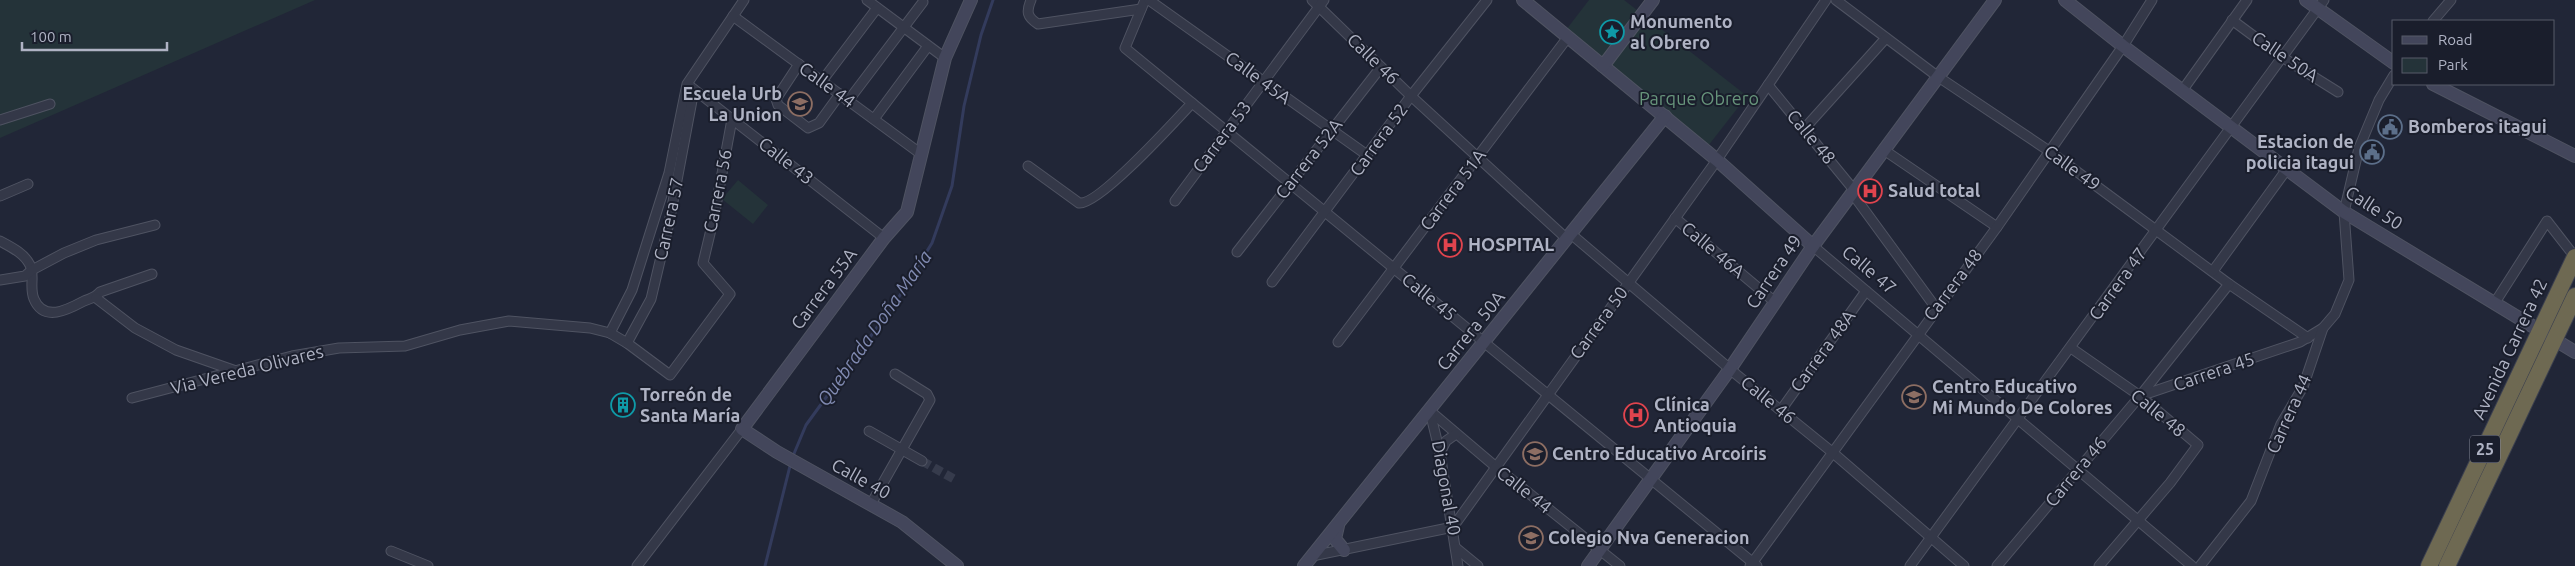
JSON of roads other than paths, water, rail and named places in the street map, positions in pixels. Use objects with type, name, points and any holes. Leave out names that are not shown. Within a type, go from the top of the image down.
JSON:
[{"type":"highway","name":"Avenida Carrera 42","points":[[2447,566],[2547,336],[2575,257]]},
{"type":"highway","name":"Avenida Carrera 42","points":[[2429,566],[2547,336],[2575,296]]},
{"type":"street","points":[[690,87],[744,0]]},
{"type":"street","points":[[867,0],[945,58]]},
{"type":"street","name":"Carrera 55A","points":[[637,566],[884,238],[907,212],[945,58],[971,0]]},
{"type":"street","points":[[1031,0],[1027,10],[1030,19],[1038,24],[1143,4]]},
{"type":"street","name":"Calle 45A","points":[[1150,0],[1367,155]]},
{"type":"street","name":"Carrera 52","points":[[1272,282],[1326,213],[1411,96],[1487,0]]},
{"type":"street","name":"Calle 47","points":[[1523,0],[1665,116],[1812,246],[2192,566]]},
{"type":"street","points":[[1603,66],[1653,0]]},
{"type":"street","name":"Carrera 50","points":[[1453,527],[1717,160],[1826,0]]},
{"type":"street","name":"Calle 49","points":[[1836,0],[1937,76],[2049,151],[2229,284],[2308,338]]},
{"type":"street","name":"Carrera 49","points":[[1588,566],[1730,369],[1812,246],[1994,0]]},
{"type":"street","name":"Calle 50","points":[[2065,0],[2182,91],[2344,212],[2547,336],[2574,348]]},
{"type":"street","name":"Carrera 48","points":[[1753,565],[1917,334],[1997,227],[2123,46],[2152,0]]},
{"type":"street","points":[[2182,91],[2247,0]]},
{"type":"street","points":[[2306,0],[2321,4],[2392,61]]},
{"type":"street","points":[[2434,20],[2451,0]]},
{"type":"street","points":[[848,101],[923,2]]},
{"type":"street","name":"Carrera 53","points":[[1175,201],[1263,82],[1318,2]]},
{"type":"street","name":"Calle 46","points":[[1318,2],[1381,67],[1478,157],[1569,236],[1629,282],[1730,369],[1832,452],[1964,566]]},
{"type":"street","name":"Calle 45","points":[[1143,4],[1125,48],[1548,394],[1753,565]]},
{"type":"street","name":"Carrera 47","points":[[1910,566],[2321,4]]},
{"type":"street","points":[[822,81],[877,8]]},
{"type":"street","name":"Calle 44","points":[[733,16],[921,154]]},
{"type":"street","name":"Calle 50A","points":[[2232,20],[2282,57],[2338,92]]},
{"type":"street","name":"Carrera 51A","points":[[1338,342],[1568,37]]},
{"type":"street","points":[[1804,129],[1886,38]]},
{"type":"street","points":[[874,119],[928,46]]},
{"type":"street","points":[[799,64],[776,99],[778,105],[808,128],[819,123],[840,94]]},
{"type":"street","name":"Carrera 52A","points":[[1237,252],[1381,67]]},
{"type":"street","points":[[2344,212],[2359,148],[2379,100],[2392,78]]},
{"type":"street","name":"Calle 48","points":[[1768,85],[1853,192],[1936,308]]},
{"type":"street","points":[[2435,85],[2575,156]]},
{"type":"street","name":"Calle 43","points":[[690,87],[884,238]]},
{"type":"street","name":"Carrera 57","points":[[610,333],[632,290],[669,173],[690,87]]},
{"type":"street","name":"Carrera 57","points":[[628,343],[651,299],[670,223],[690,87]]},
{"type":"street","points":[[1028,166],[1079,203],[1090,201],[1135,163],[1192,103]]},
{"type":"street","points":[[0,120],[50,104]]},
{"type":"street","name":"Carrera 50A","points":[[1304,566],[1430,412],[1665,116]]},
{"type":"street","name":"Carrera 56","points":[[628,343],[670,375],[730,294],[703,264],[714,217],[732,119]]},
{"type":"street","points":[[1884,150],[1997,227]]},
{"type":"street","points":[[2213,272],[2287,169]]},
{"type":"street","points":[[0,196],[28,184]]},
{"type":"street","name":"Carrera 44","points":[[2200,566],[2251,501],[2257,490],[2281,424],[2303,387],[2324,328],[2335,314],[2349,280],[2344,212]]},
{"type":"street","name":"Calle 46A","points":[[1675,218],[1775,302]]},
{"type":"street","points":[[2494,304],[2546,221],[2575,257]]},
{"type":"street","points":[[0,280],[26,276],[32,270],[96,240],[155,225]]},
{"type":"street","points":[[0,241],[24,256],[32,270],[33,297],[36,303],[44,309],[57,313],[67,312],[96,298],[100,292],[152,274]]},
{"type":"street","name":"Carrera 46","points":[[1997,566],[2140,396],[2229,284]]},
{"type":"street","name":"Carrera 48A","points":[[1781,410],[1866,291]]},
{"type":"street","points":[[96,298],[135,328],[176,350],[236,371]]},
{"type":"street","name":"Via Vereda Olivares","points":[[132,398],[292,356],[340,348],[405,346],[460,330],[509,321],[590,328],[610,333]]},
{"type":"street","name":"Carrera 45","points":[[2140,396],[2288,347],[2324,328]]},
{"type":"street","points":[[610,333],[628,343]]},
{"type":"street","name":"Calle 48","points":[[2071,348],[2140,396],[2198,445],[2137,520]]},
{"type":"street","points":[[872,504],[930,400],[927,394],[896,374]]},
{"type":"street","name":"Calle 44","points":[[1430,412],[1496,468],[1620,566]]},
{"type":"street","name":"Diagonal 40","points":[[1430,412],[1440,453],[1458,566]]},
{"type":"street","name":"Calle 40","points":[[742,429],[778,452],[902,522],[957,566]]},
{"type":"street","points":[[869,432],[922,460]]},
{"type":"street","points":[[1440,453],[1446,441],[1456,434]]},
{"type":"street","points":[[2099,566],[2137,520]]},
{"type":"street","points":[[1338,526],[1335,539],[1344,550]]},
{"type":"street","points":[[1312,556],[1453,527]]},
{"type":"street","points":[[1456,548],[1478,566]]},
{"type":"street","points":[[391,551],[428,566]]},
{"type":"waterway","name":"Quebrada Doña María","points":[[793,456],[806,425],[897,300],[932,243],[952,186],[964,106],[981,35],[993,0]]},
{"type":"waterway","name":"Quebrada Doña María","points":[[765,566],[791,462]]},
{"type":"tunnel","points":[[922,461],[954,479]]},
{"type":"place","name":"Monumento al Obrero","points":[[1612,32]]},
{"type":"place","name":"Escuela Urb La Union","points":[[800,104]]},
{"type":"place","name":"Bomberos itagui","points":[[2390,127]]},
{"type":"place","name":"Estacion de policia itagui","points":[[2372,152]]},
{"type":"place","name":"Salud total","points":[[1870,191]]},
{"type":"place","name":"HOSPITAL","points":[[1450,245]]},
{"type":"place","name":"Centro Educativo Mi Mundo De Colores","points":[[1914,397]]},
{"type":"place","name":"Torreón de Santa María","points":[[623,405]]},
{"type":"place","name":"Clínica Antioquia","points":[[1636,415]]},
{"type":"place","name":"Centro Educativo Arcoíris","points":[[1535,454]]},
{"type":"place","name":"Colegio Nva Generacion","points":[[1531,538]]},
{"type":"park label","name":"Parque Obrero","points":[[1699,99]]}]
